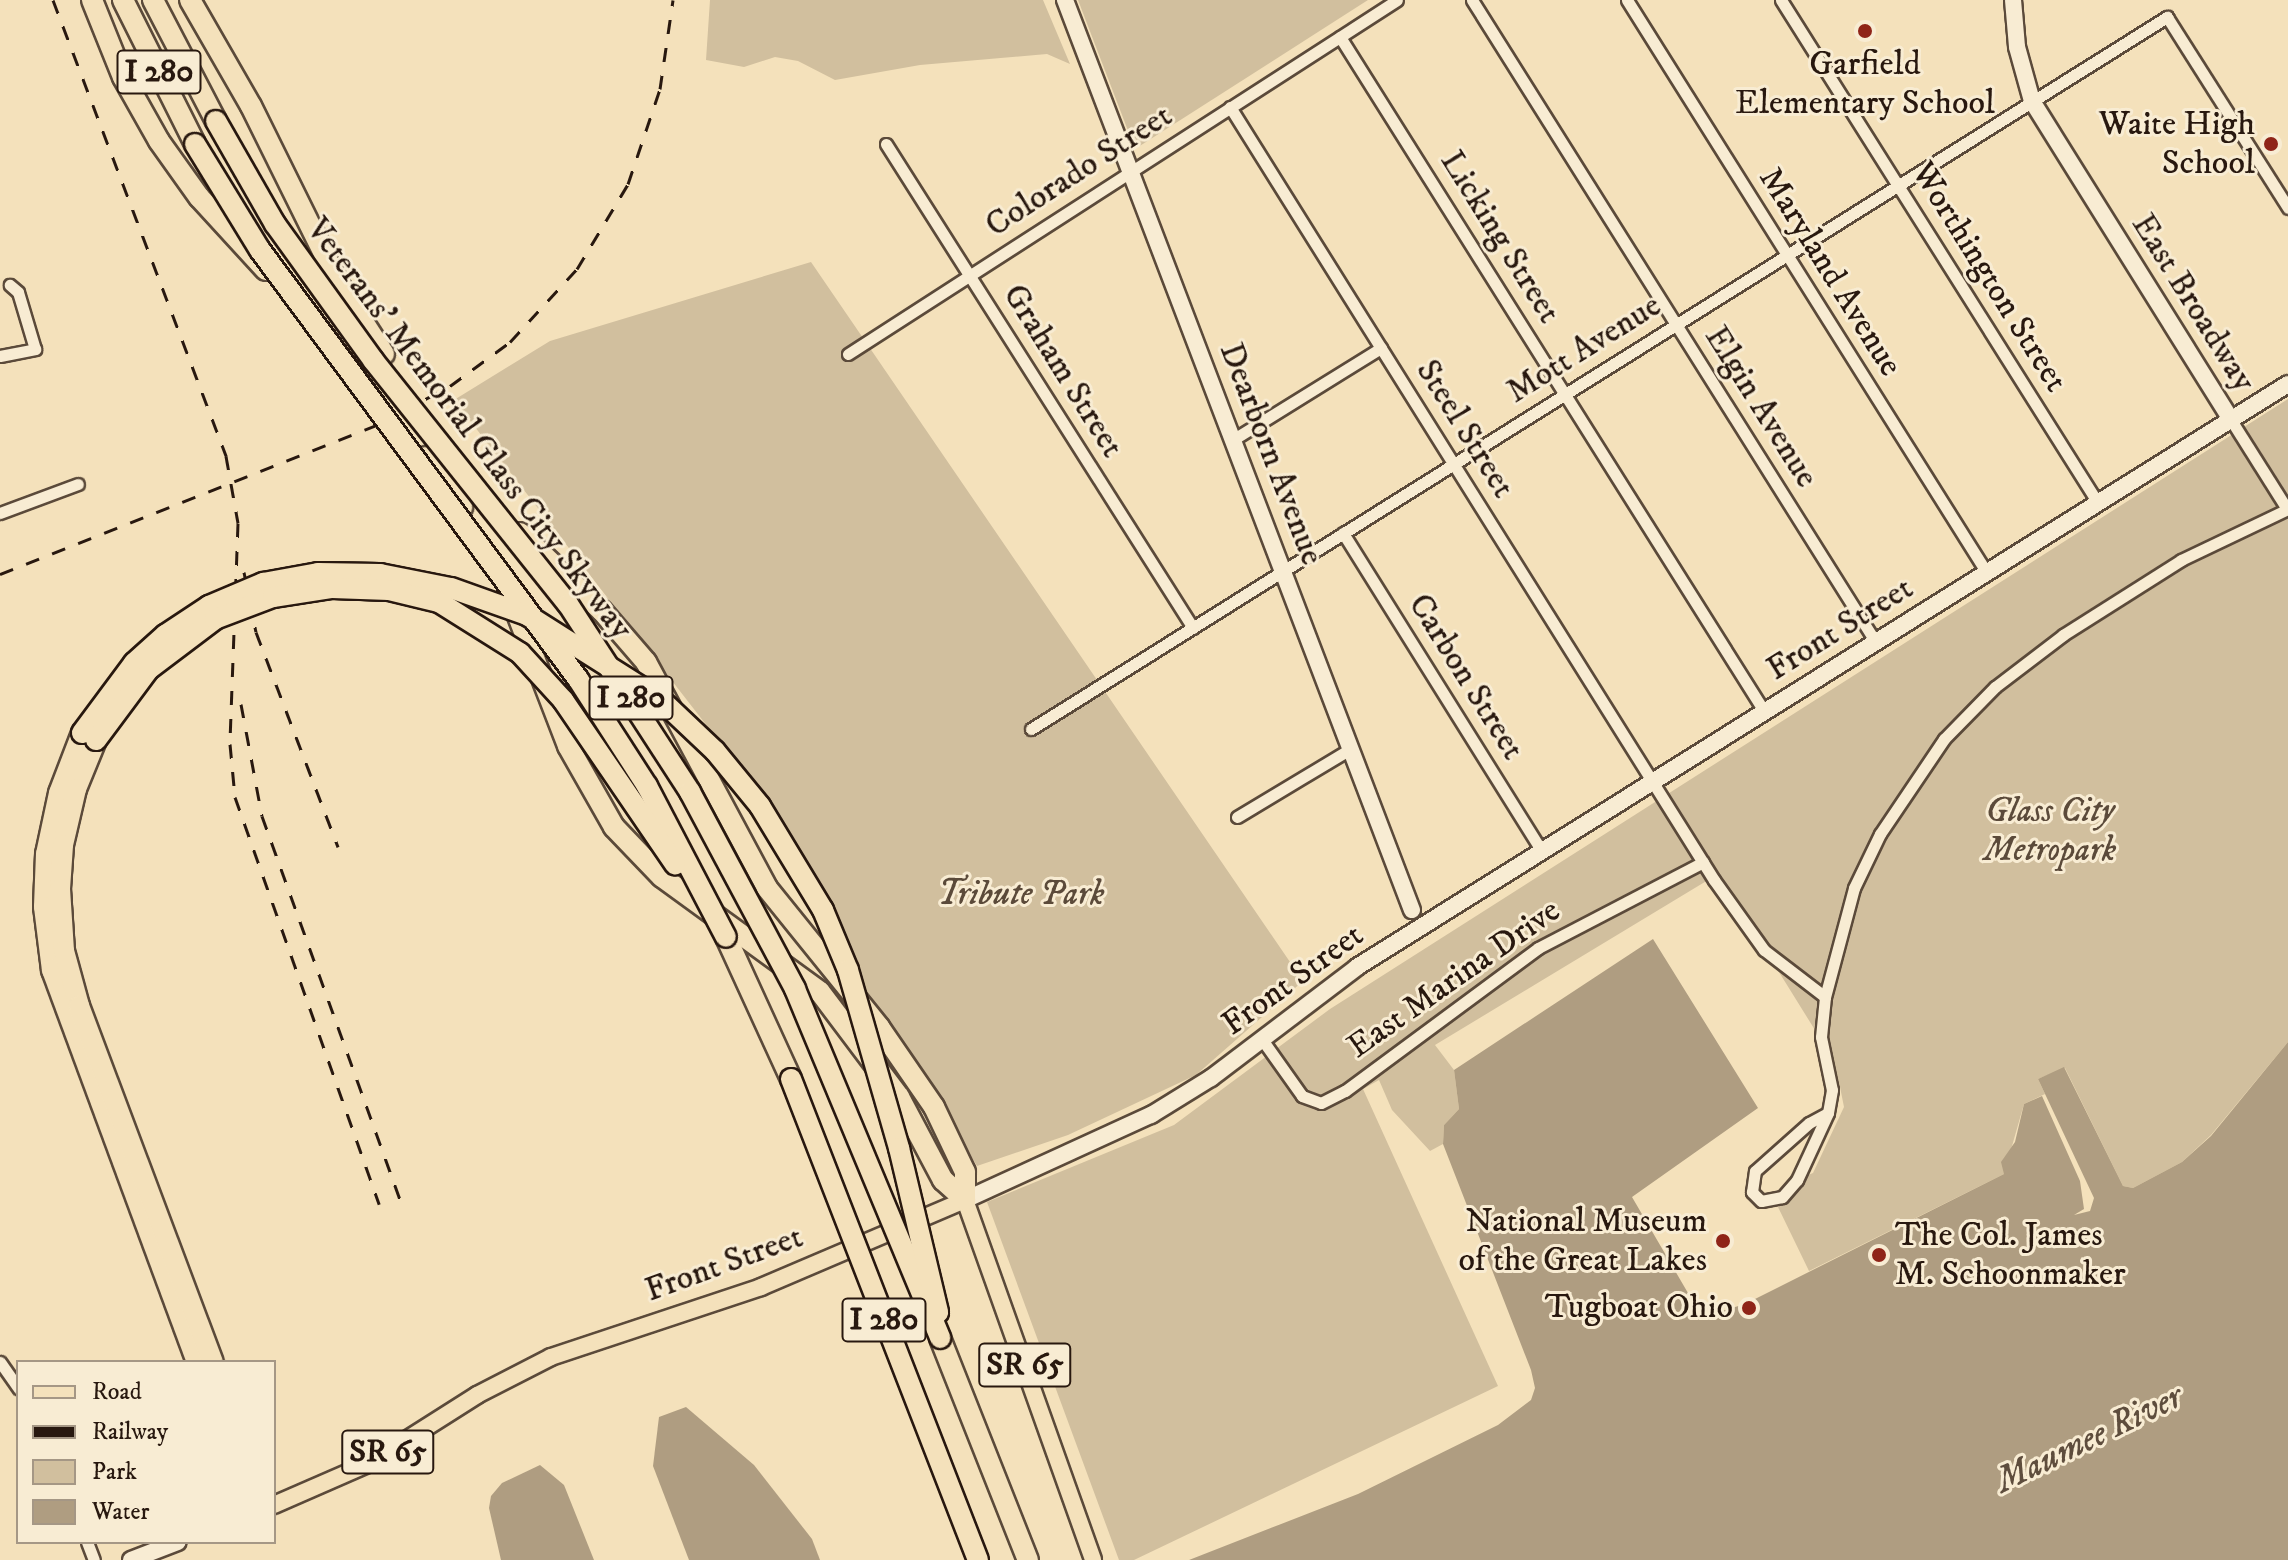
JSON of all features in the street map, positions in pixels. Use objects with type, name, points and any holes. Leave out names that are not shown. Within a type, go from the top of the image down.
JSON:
[{"type":"highway","points":[[92,0],[123,77],[174,163],[374,392],[426,457],[493,555],[568,746],[614,827],[662,877],[820,992],[904,1105],[943,1180],[965,1200]]},
{"type":"highway","name":"Veterans' Memorial Glass City Skyway","points":[[123,0],[195,144],[260,250],[578,679],[647,786],[726,937],[791,1079],[978,1560]]},
{"type":"highway","name":"Veterans' Memorial Glass City Skyway","points":[[153,0],[216,121],[275,224],[373,360],[568,604],[690,792],[795,989],[1028,1560]]},
{"type":"highway","points":[[190,0],[251,106],[340,286],[384,354],[513,525],[602,611],[646,662],[767,888],[887,1038],[934,1107],[965,1172],[965,1200]]},
{"type":"highway","points":[[196,1360],[52,970],[44,907],[46,854],[59,793],[134,663],[165,635],[209,606],[263,583],[318,573],[380,574],[451,588],[527,615],[660,699],[715,751],[760,806],[823,910],[848,970],[899,1148],[937,1299],[940,1338]]},
{"type":"highway","points":[[212,1360],[79,1006],[64,951],[63,845],[89,737],[149,669],[215,619],[273,597],[332,588],[389,590],[439,602],[520,653],[563,700],[726,937]]},
{"type":"main road","name":"Dearborn Avenue","points":[[1065,0],[1412,910]]},
{"type":"main road","name":"East Broadway","points":[[2013,0],[2017,47],[2032,101],[2231,420]]},
{"type":"main road","name":"Front Street","points":[[276,1504],[370,1463],[486,1390],[551,1357],[761,1287],[965,1200],[1151,1115],[1357,967],[2288,384]]},
{"type":"main road","name":"SR 65","points":[[965,1200],[1093,1560]]},
{"type":"main road","points":[[131,1560],[173,1544]]},
{"type":"street","name":"Colorado Street","points":[[848,354],[1397,0]]},
{"type":"street","name":"Elgin Avenue","points":[[1472,0],[1875,641]]},
{"type":"street","name":"Maryland Avenue","points":[[1627,0],[1987,573]]},
{"type":"street","name":"Worthington Street","points":[[1781,0],[2098,503]]},
{"type":"street","name":"Mott Avenue","points":[[1031,729],[2167,17],[2288,208]]},
{"type":"street","name":"Licking Street","points":[[1340,37],[1764,711]]},
{"type":"street","name":"Steel Street","points":[[1230,107],[1703,862],[1764,950],[1796,980],[1825,997]]},
{"type":"street","name":"Graham Street","points":[[886,144],[1193,628]]},
{"type":"street","points":[[0,356],[30,353],[35,339],[18,292],[10,285]]},
{"type":"street","points":[[1234,439],[1381,348]]},
{"type":"street","points":[[1828,1113],[1809,1123],[1755,1171],[1752,1192],[1761,1201],[1782,1197],[1797,1180],[1828,1113],[1831,1078],[1821,1037],[1825,997],[1854,888],[1880,834],[1944,739],[1995,687],[2063,635],[2181,560],[2288,509],[2231,420]]},
{"type":"street","points":[[0,513],[78,484]]},
{"type":"street","name":"Carbon Street","points":[[1343,533],[1542,851]]},
{"type":"street","points":[[1237,817],[1352,748]]},
{"type":"street","name":"East Marina Drive","points":[[1261,1038],[1302,1096],[1321,1103],[1345,1091],[1538,948],[1703,862]]},
{"type":"street","name":"Dearborn Avenue","points":[[1412,910],[1419,929]]},
{"type":"street","points":[[0,1386],[4,1367]]},
{"type":"street","points":[[4,1367],[16,1385]]},
{"type":"green space","points":[[710,0],[1043,0],[1070,64],[1047,54],[920,65],[835,80],[798,61],[775,57],[744,67],[706,60]]},
{"type":"green space","points":[[1078,0],[1368,0],[1135,149]]},
{"type":"green space","name":"Tribute Park","points":[[811,262],[1303,981],[1196,1075],[1068,1135],[977,1166],[900,1041],[860,989],[794,838],[454,400],[550,341]]},
{"type":"green space","name":"Glass City Metropark","points":[[2288,399],[2288,1042],[2211,1135],[2182,1162],[2133,1188],[2123,1186],[2065,1068],[2038,1079],[2045,1094],[2024,1104],[2004,1174],[1809,1271],[1778,1207],[1793,1196],[1803,1177],[1813,1173],[1844,1107],[1840,1087],[1833,1059],[1718,874],[1435,1045],[1454,1070],[1459,1109],[1444,1125],[1443,1144],[1430,1151],[1392,1110],[1379,1080],[1363,1089],[1498,1386],[1134,1560],[1119,1560],[987,1202],[1174,1125],[1330,1009]]},
{"type":"water","name":"Maumee River","points":[[1653,939],[1758,1108],[1632,1197],[1702,1317],[1745,1304],[2004,1174],[2001,1162],[2015,1142],[2024,1104],[2042,1096],[2080,1181],[2084,1209],[2074,1215],[2090,1211],[2094,1198],[2038,1079],[2064,1067],[2123,1186],[2133,1188],[2182,1162],[2211,1136],[2288,1042],[2288,1560],[1189,1560],[1358,1494],[1498,1425],[1531,1400],[1535,1388],[1531,1370],[1443,1144],[1444,1125],[1459,1109],[1454,1070]]},
{"type":"water","points":[[686,1407],[754,1465],[812,1539],[820,1560],[689,1560],[653,1466],[659,1417]]},
{"type":"water","points":[[540,1465],[564,1485],[594,1560],[501,1560],[489,1508],[491,1496],[502,1483]]},
{"type":"railway","points":[[53,0],[226,456],[238,523],[230,744],[235,797],[379,1204]]},
{"type":"railway","points":[[0,574],[376,425],[450,386],[510,342],[577,269],[628,184],[660,89],[673,0]]},
{"type":"railway","points":[[244,572],[256,632],[338,847]]},
{"type":"railway","points":[[241,704],[262,816],[402,1204]]},
{"type":"place","name":"Garfield Elementary School","points":[[1865,31]]},
{"type":"place","name":"Waite High School","points":[[2271,144]]},
{"type":"place","name":"National Museum of the Great Lakes","points":[[1723,1241]]},
{"type":"place","name":"The Col. James M. Schoonmaker","points":[[1879,1255]]},
{"type":"place","name":"Tugboat Ohio","points":[[1749,1308]]}]
